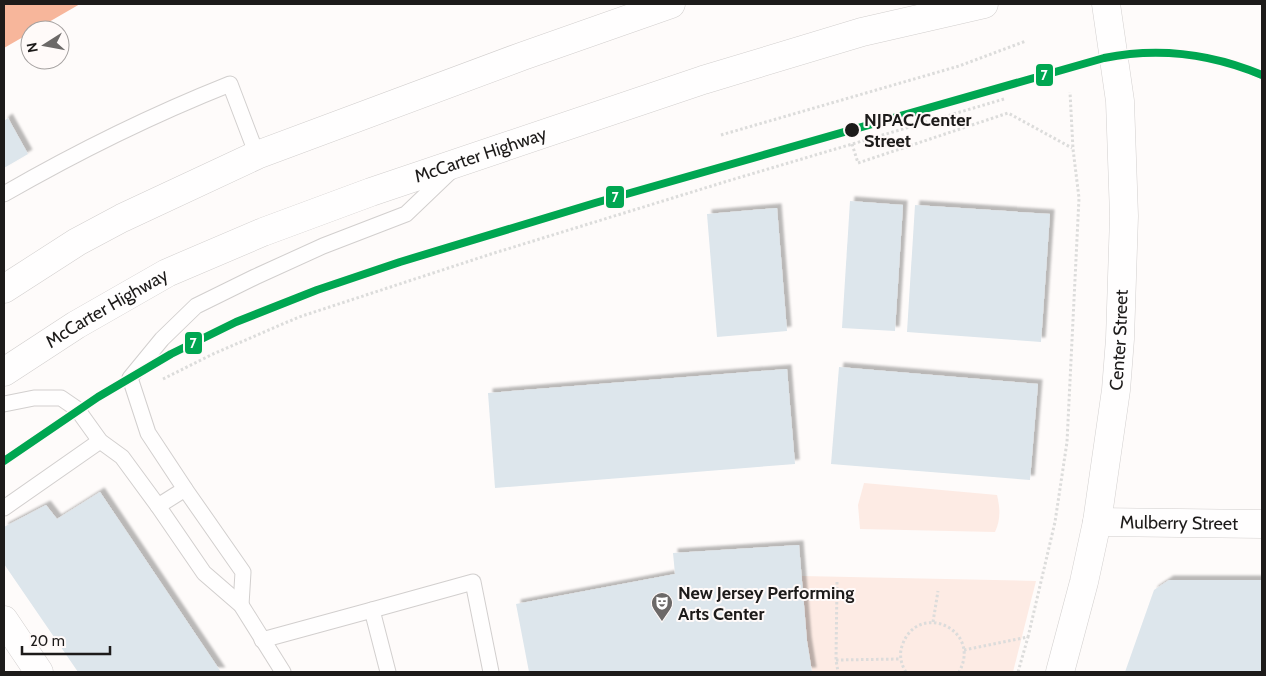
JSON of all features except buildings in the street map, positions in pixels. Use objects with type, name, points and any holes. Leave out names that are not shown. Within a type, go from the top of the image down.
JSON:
[{"type":"main road","points":[[4,289],[77,242],[122,218],[257,155],[522,56],[671,4]]},
{"type":"main road","name":"McCarter Highway","points":[[4,372],[76,325],[167,274],[263,232],[461,160],[703,80],[862,32],[984,4]]},
{"type":"main road","name":"Center Street","points":[[1060,672],[1084,582],[1096,522],[1116,390],[1124,271],[1124,216],[1120,101],[1106,4]]},
{"type":"main road","name":"Mulberry Street","points":[[1096,522],[1262,524]]},
{"type":"main road","points":[[4,620],[39,672]]},
{"type":"lane","points":[[4,194],[65,159],[114,134],[230,84],[257,155]]},
{"type":"lane","points":[[242,605],[243,572],[148,433],[130,378],[162,339],[196,306],[255,276],[323,246],[406,214],[461,160]]},
{"type":"lane","points":[[4,404],[34,398],[61,398],[78,409],[100,441],[122,457],[204,573],[242,605],[282,672]]},
{"type":"lane","points":[[4,508],[100,441]]},
{"type":"lane","points":[[158,506],[185,489]]},
{"type":"lane","points":[[262,640],[473,582],[491,672]]},
{"type":"lane","points":[[372,610],[388,672]]},
{"type":"path","points":[[721,135],[959,66],[1026,41]]},
{"type":"path","points":[[1018,672],[1055,522],[1066,442],[1079,198],[1073,149],[1070,92]]},
{"type":"path","points":[[163,379],[213,354],[299,317],[491,254],[1004,99]]},
{"type":"path","points":[[852,144],[858,163],[1008,113],[1073,149]]},
{"type":"path","points":[[837,582],[836,660],[838,672]]},
{"type":"path","points":[[933,622],[938,592]]},
{"type":"path","points":[[906,672],[900,659],[901,648],[905,638],[912,629],[922,624],[933,622],[951,628],[958,635],[964,650],[964,662],[959,672]]},
{"type":"path","points":[[964,650],[1028,637]]},
{"type":"path","points":[[836,660],[900,659]]},
{"type":"shaded area","points":[[4,4],[80,4],[52,20],[20,20],[20,39],[4,48]]},
{"type":"shaded area","points":[[864,483],[997,495],[999,514],[997,527],[995,532],[860,529],[858,505]]},
{"type":"shaded area","points":[[802,576],[1036,581],[1013,672],[812,672],[807,641]]},
{"type":"transit line","name":"7","points":[[4,461],[98,397],[171,354],[236,322],[317,290],[400,262],[595,203],[1104,58],[1144,53],[1204,57],[1262,75]]},
{"type":"place","name":"NJPAC/Center Street","points":[[852,130]]},
{"type":"place","name":"New Jersey Performing Arts Center","points":[[662,622]]}]
